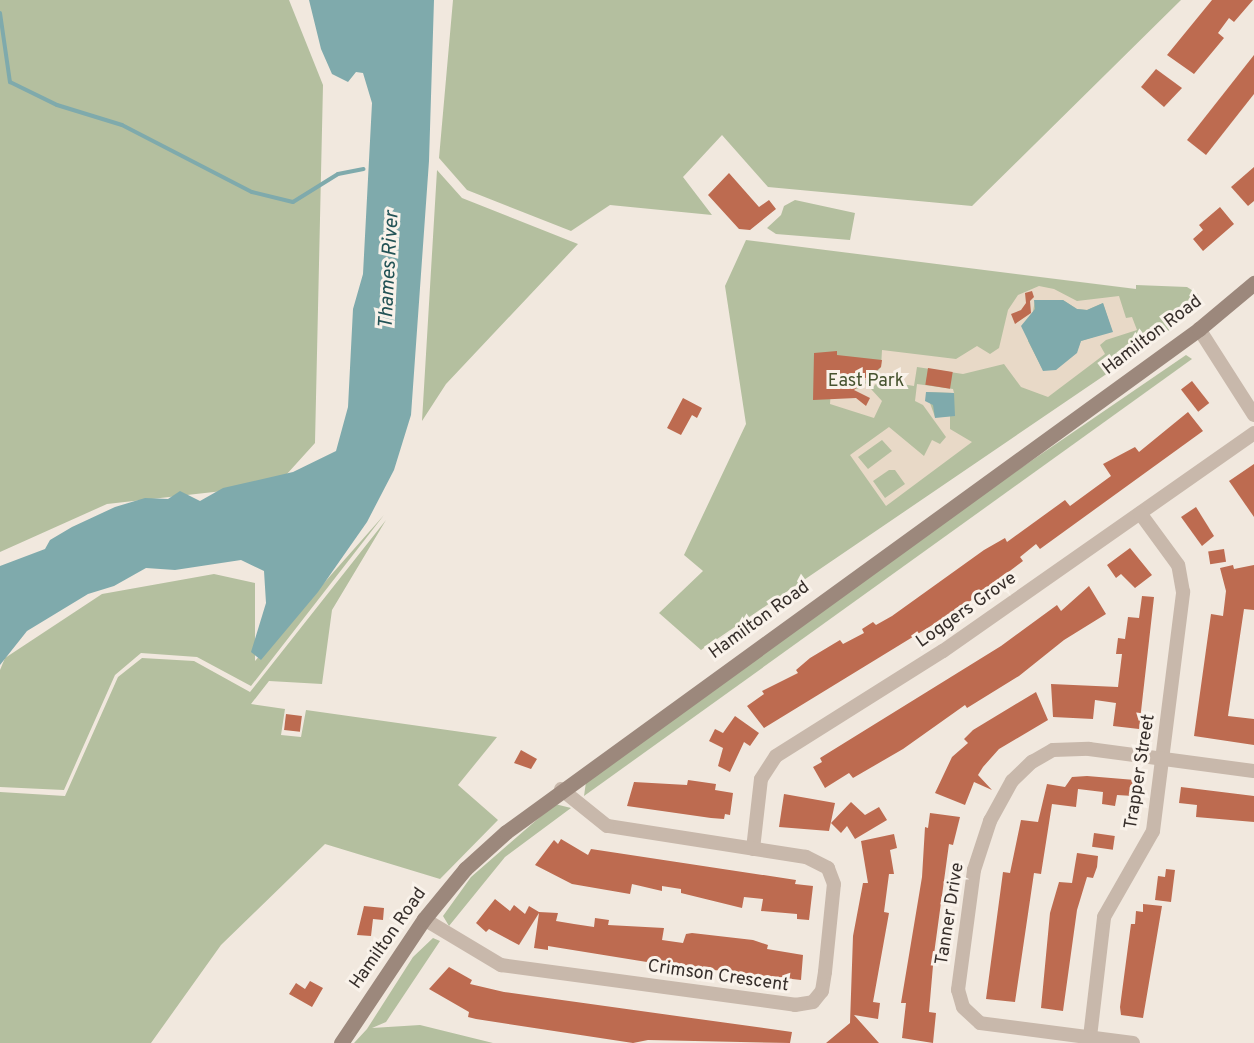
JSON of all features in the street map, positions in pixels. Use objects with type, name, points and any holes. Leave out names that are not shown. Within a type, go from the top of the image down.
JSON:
[{"type":"main road","name":"Hamilton Road","points":[[341,1043],[423,919],[465,869],[561,789],[1199,328],[1254,283]]},
{"type":"street","points":[[1199,328],[1254,415]]},
{"type":"street","name":"Loggers Grove","points":[[753,849],[761,779],[776,756],[943,651],[1254,433]]},
{"type":"street","name":"Trapper Street","points":[[1090,1037],[1104,917],[1153,831],[1183,592],[1178,565],[1140,513]]},
{"type":"street","name":"Tanner Drive","points":[[1133,1043],[980,1023],[963,1007],[958,990],[974,870],[990,821],[1012,781],[1032,762],[1053,750],[1089,749],[1254,771]]},
{"type":"street","name":"Crimson Crescent","points":[[423,919],[501,965],[795,1005],[813,1002],[822,991],[834,884],[828,868],[806,857],[606,826],[561,789]]},
{"type":"green space","points":[[0,0],[289,0],[323,85],[315,443],[277,485],[107,504],[0,552]]},
{"type":"green space","points":[[453,0],[1181,0],[972,206],[768,187],[722,135],[683,177],[712,215],[610,205],[571,231],[467,190],[439,158]]},
{"type":"green space","points":[[437,170],[462,198],[578,244],[446,384],[422,421]]},
{"type":"green space","points":[[795,200],[855,213],[850,240],[776,234],[767,228],[781,215],[784,206]]},
{"type":"green space","name":"East Park","points":[[746,240],[1136,289],[1136,285],[1187,287],[1198,294],[1201,306],[1155,341],[701,650],[659,613],[703,571],[684,555],[746,424],[725,286]]},
{"type":"green space","points":[[1186,355],[1192,359],[584,796],[586,782],[901,550]]},
{"type":"green space","points":[[384,515],[251,686],[197,657],[141,653],[115,675],[64,790],[0,787],[0,670],[5,658],[102,594],[214,574],[255,583],[255,661]]},
{"type":"green space","points":[[386,520],[332,610],[322,684],[269,681],[251,704],[285,709],[281,735],[301,737],[306,710],[497,737],[458,785],[498,820],[440,879],[325,844],[221,945],[151,1043],[0,1043],[0,792],[65,796],[118,677],[142,658],[194,661],[250,692]]},
{"type":"green space","points":[[555,804],[571,808],[505,857],[449,926],[443,916],[471,877]]},
{"type":"green space","points":[[433,938],[440,941],[386,1022],[372,1028],[420,1025],[493,1043],[354,1043],[367,1029],[413,957]]},
{"type":"shaded area","points":[[1039,286],[1054,289],[1077,301],[1119,296],[1126,318],[1132,317],[1137,330],[1106,340],[1100,345],[1105,354],[1048,397],[1021,387],[1004,364],[963,374],[917,367],[914,386],[902,384],[892,389],[882,378],[871,389],[882,401],[874,418],[830,404],[831,389],[860,389],[875,374],[881,367],[882,350],[956,359],[977,346],[990,354],[999,348],[1008,310],[1018,295]],"holes":[[[1035,300],[1063,300],[1077,309],[1087,310],[1103,303],[1112,331],[1081,341],[1076,353],[1043,370],[1028,341]]]},
{"type":"shaded area","points":[[917,384],[953,389],[954,393],[926,392],[935,417],[950,416],[950,429],[972,442],[886,506],[850,455],[889,427],[924,456],[932,440],[940,444],[946,437],[923,405],[915,401]],"holes":[[[882,440],[892,451],[868,469],[858,457]],[[889,470],[895,470],[905,484],[885,498],[873,481]]]},
{"type":"water","name":"Thames River","points":[[309,0],[434,0],[429,161],[411,415],[394,470],[367,522],[318,592],[261,660],[251,652],[266,603],[264,571],[241,560],[175,570],[146,568],[114,586],[88,594],[27,631],[0,665],[0,566],[45,549],[50,540],[115,507],[145,498],[168,499],[180,491],[200,501],[223,488],[293,472],[336,451],[348,407],[353,309],[363,274],[372,103],[363,73],[356,72],[348,82],[332,74],[321,49]]},
{"type":"water","points":[[1034,300],[1063,300],[1077,309],[1087,310],[1103,303],[1113,332],[1081,341],[1077,353],[1056,370],[1043,371],[1021,326],[1035,309]]},
{"type":"water","points":[[926,392],[954,393],[955,416],[935,418],[933,405],[925,401]]},
{"type":"building","points":[[1212,0],[1253,0],[1234,22],[1229,18],[1218,33],[1224,38],[1194,74],[1167,55]]},
{"type":"building","points":[[1254,55],[1254,94],[1206,155],[1187,140]]},
{"type":"building","points":[[1156,69],[1182,88],[1164,107],[1141,87]]},
{"type":"building","points":[[1254,167],[1254,201],[1248,206],[1231,187]]},
{"type":"building","points":[[729,173],[759,207],[769,200],[776,209],[750,230],[739,229],[708,195]]},
{"type":"building","points":[[1220,207],[1234,224],[1203,251],[1193,239],[1203,230],[1199,225]]},
{"type":"building","points":[[1032,291],[1034,297],[1030,301],[1031,313],[1015,324],[1011,314],[1021,310],[1026,303],[1025,293]]},
{"type":"building","points":[[837,351],[837,355],[882,360],[881,367],[854,390],[870,398],[866,406],[856,398],[813,400],[814,353]]},
{"type":"building","points":[[928,368],[953,372],[950,389],[925,385]]},
{"type":"building","points":[[1192,381],[1209,403],[1198,412],[1181,390]]},
{"type":"building","points":[[683,398],[702,408],[697,418],[692,415],[681,435],[667,428]]},
{"type":"building","points":[[1188,412],[1203,431],[1040,549],[1036,544],[1020,557],[1023,561],[965,605],[764,728],[747,706],[764,694],[762,691],[798,673],[796,670],[810,658],[840,640],[843,644],[864,633],[862,629],[873,622],[876,625],[892,616],[984,550],[1005,538],[1007,542],[1065,500],[1070,506],[1111,476],[1103,464],[1135,447],[1139,452]]},
{"type":"building","points":[[1254,464],[1254,517],[1229,481]]},
{"type":"building","points":[[1196,507],[1214,536],[1202,546],[1181,517]]},
{"type":"building","points":[[1130,548],[1152,575],[1135,588],[1121,574],[1116,578],[1107,565]]},
{"type":"building","points":[[1224,549],[1226,562],[1210,564],[1208,552]]},
{"type":"building","points":[[1233,565],[1234,569],[1254,565],[1254,610],[1244,609],[1228,716],[1254,719],[1254,745],[1194,736],[1211,614],[1223,616],[1226,591],[1220,568]]},
{"type":"building","points":[[1089,586],[1106,614],[1064,640],[1019,676],[967,708],[965,705],[903,749],[853,778],[849,773],[825,788],[813,767],[822,762],[820,758],[1001,646],[1057,605],[1061,611]]},
{"type":"building","points":[[1142,596],[1154,597],[1139,729],[1113,726],[1116,703],[1095,700],[1093,719],[1053,717],[1051,684],[1118,687],[1122,654],[1116,654],[1118,638],[1125,639],[1128,617],[1139,618]]},
{"type":"building","points":[[1036,692],[1048,720],[999,749],[983,767],[978,775],[992,790],[974,782],[965,805],[935,793],[952,757],[968,743],[964,739],[973,730]]},
{"type":"building","points":[[286,714],[302,716],[300,732],[284,730]]},
{"type":"building","points":[[735,716],[759,733],[750,746],[744,742],[730,772],[718,766],[723,748],[709,741],[715,729],[723,733]]},
{"type":"building","points":[[521,750],[537,759],[531,769],[514,763]]},
{"type":"building","points":[[1072,777],[1135,780],[1133,796],[1117,795],[1115,806],[1102,804],[1103,792],[1078,789],[1076,807],[1052,804],[1041,874],[1034,873],[1015,1002],[986,999],[1003,872],[1010,873],[1021,820],[1038,822],[1047,784],[1065,787]]},
{"type":"building","points":[[688,780],[716,784],[715,790],[733,793],[730,815],[725,814],[724,819],[711,818],[627,806],[634,782],[687,785]]},
{"type":"building","points":[[1181,787],[1254,796],[1254,822],[1196,817],[1197,805],[1179,803]]},
{"type":"building","points":[[784,794],[835,803],[829,831],[779,827]]},
{"type":"building","points":[[851,802],[865,815],[879,807],[887,820],[855,839],[847,826],[841,833],[831,823]]},
{"type":"building","points":[[930,813],[960,817],[953,845],[949,844],[934,954],[929,1012],[936,1013],[933,1043],[902,1038],[906,1003],[901,1003],[922,877],[925,827],[928,828]]},
{"type":"building","points":[[1094,833],[1115,836],[1113,850],[1092,847]]},
{"type":"building","points":[[894,834],[897,848],[890,850],[894,874],[889,874],[884,912],[889,913],[873,1002],[880,1003],[878,1019],[854,1015],[879,1043],[826,1043],[850,1023],[853,936],[863,883],[868,883],[861,841]]},
{"type":"building","points":[[561,839],[588,855],[591,849],[796,880],[795,884],[813,886],[809,920],[797,919],[797,914],[761,911],[763,899],[744,897],[742,908],[681,893],[681,889],[662,886],[662,891],[632,884],[630,894],[572,884],[535,865],[554,840],[558,844]]},
{"type":"building","points":[[1077,853],[1098,856],[1097,867],[1093,878],[1087,877],[1077,910],[1063,1011],[1041,1008],[1050,913],[1059,882],[1072,883]]},
{"type":"building","points":[[1166,869],[1175,870],[1171,902],[1155,900],[1158,876],[1165,877]]},
{"type":"building","points":[[495,899],[510,911],[514,905],[525,914],[529,906],[539,912],[558,913],[556,921],[594,927],[595,918],[609,920],[608,925],[664,928],[662,940],[683,943],[686,934],[692,933],[753,940],[768,945],[767,949],[803,955],[801,980],[653,963],[548,946],[548,950],[534,948],[539,913],[519,945],[489,929],[486,932],[476,923]]},
{"type":"building","points":[[1143,904],[1162,906],[1143,1018],[1121,1015],[1120,1007],[1131,924],[1135,924],[1136,911],[1143,912]]},
{"type":"building","points":[[364,906],[384,908],[383,920],[373,919],[371,936],[357,935]]},
{"type":"building","points":[[449,967],[472,980],[470,984],[504,992],[792,1032],[790,1043],[648,1040],[633,1043],[476,1019],[468,1017],[469,1012],[429,989]]},
{"type":"building","points":[[310,981],[323,988],[312,1007],[289,994],[296,983],[305,989]]},
{"type":"waterway","points":[[0,13],[10,82],[57,105],[122,125],[252,192],[293,202],[338,174],[364,169]]}]
